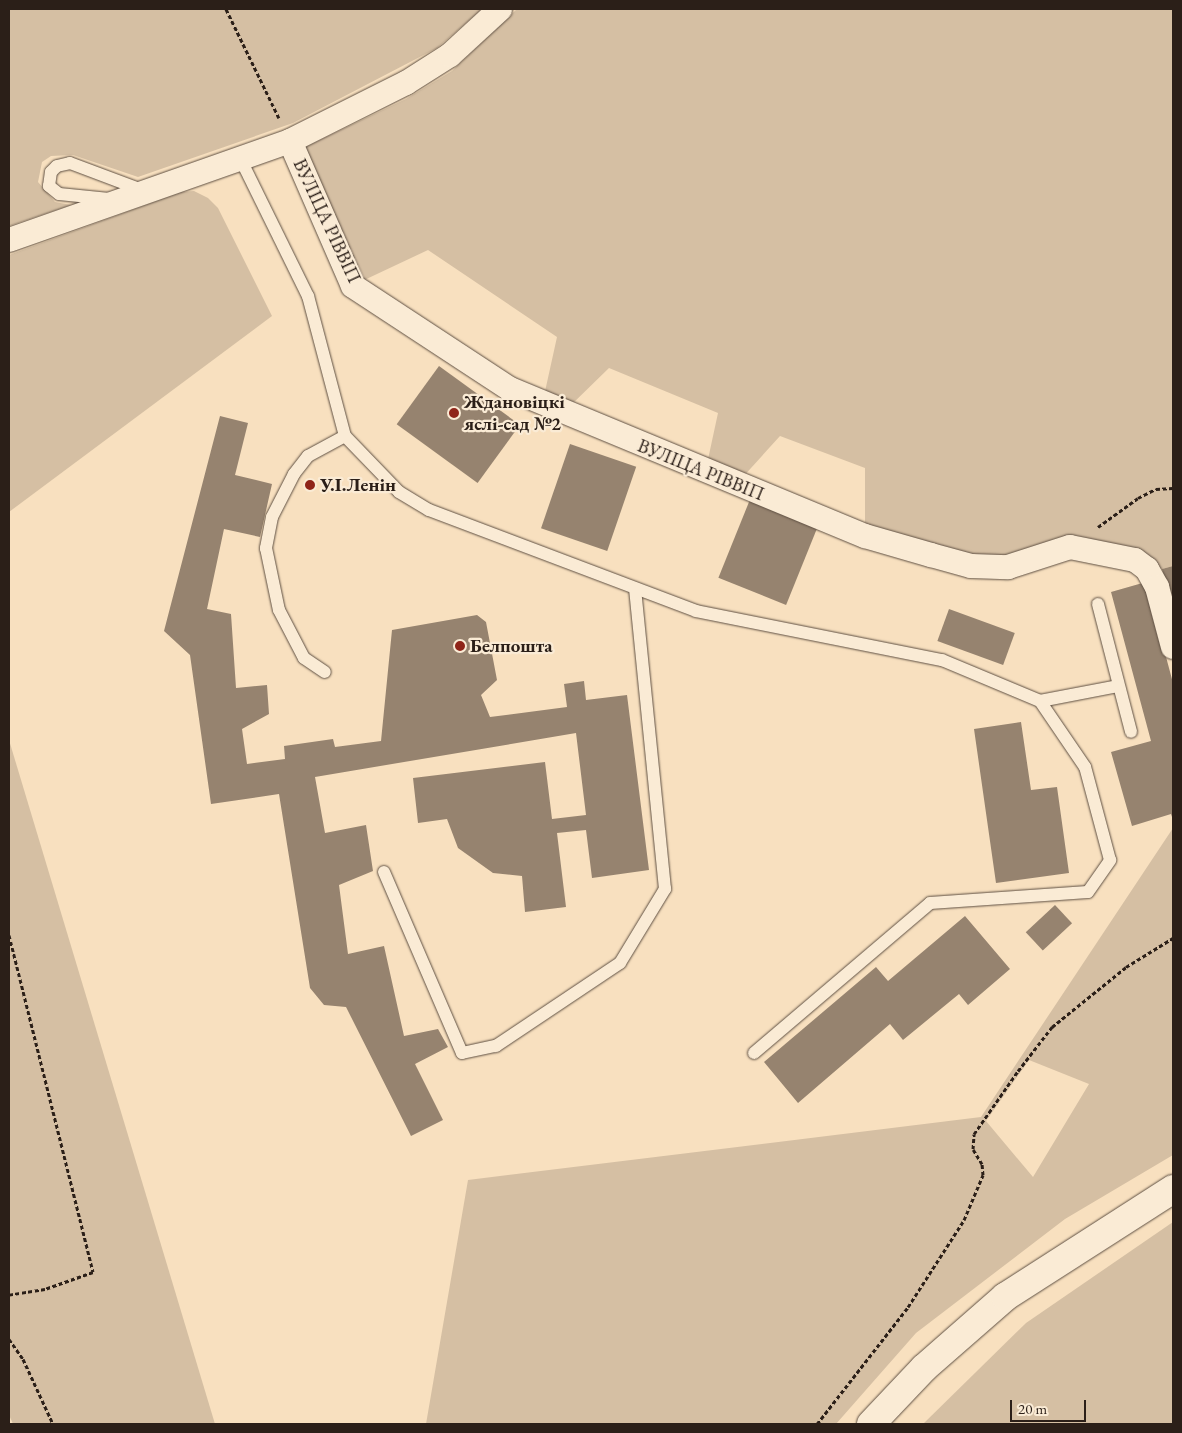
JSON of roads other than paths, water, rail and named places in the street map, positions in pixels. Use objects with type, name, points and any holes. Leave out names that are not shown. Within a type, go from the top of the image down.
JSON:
[{"type":"main road","points":[[871,1424],[924,1368],[1005,1297],[1173,1189]]},
{"type":"street","points":[[9,240],[290,140],[428,69],[450,55],[500,9]]},
{"type":"street","name":"ВУЛІЦА РІВВІП","points":[[290,140],[353,286],[510,389],[864,536],[931,555],[971,566],[1008,567],[1070,547],[1110,553],[1142,564],[1157,587],[1173,647]]},
{"type":"lane","points":[[240,158],[308,296],[345,436],[392,486],[429,510],[696,611],[942,660],[1040,701],[1086,767],[1110,860],[1088,892],[930,903],[754,1053]]},
{"type":"lane","points":[[118,200],[59,194],[49,186],[51,172],[61,164],[70,163],[145,191]]},
{"type":"lane","points":[[325,672],[304,658],[279,610],[266,548],[272,517],[294,474],[308,456],[345,436]]},
{"type":"lane","points":[[384,872],[462,1053],[496,1046],[620,964],[665,889],[635,588]]},
{"type":"lane","points":[[1098,604],[1131,732]]},
{"type":"lane","points":[[1040,701],[1118,686]]},
{"type":"place","name":"Ждановіцкі яслі-сад №2","points":[[454,413]]},
{"type":"place","name":"У.І.Ленін","points":[[310,485]]},
{"type":"place","name":"Белпошта","points":[[460,646]]}]
